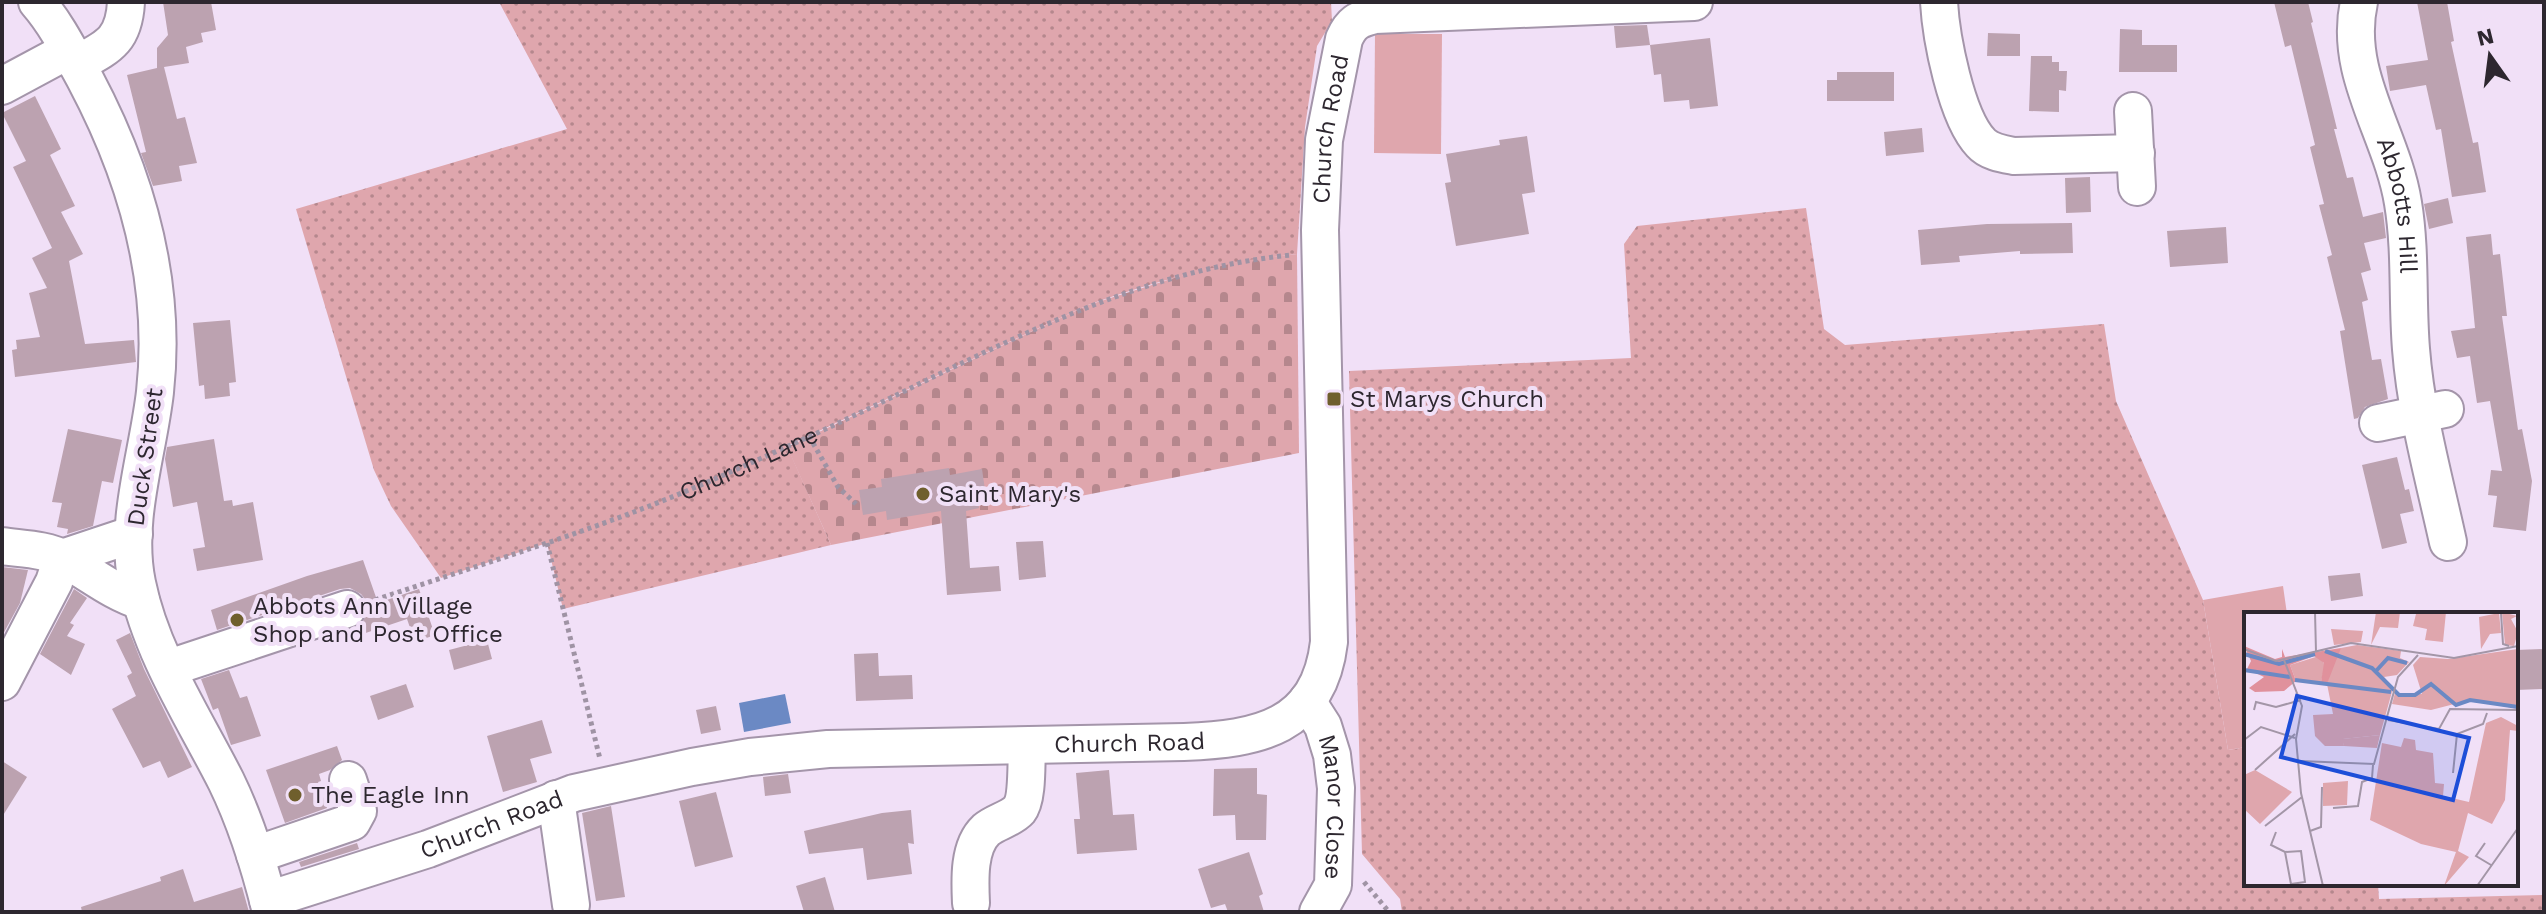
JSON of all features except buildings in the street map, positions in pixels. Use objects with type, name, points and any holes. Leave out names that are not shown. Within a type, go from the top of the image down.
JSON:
[{"type":"street","name":"Duck Street","points":[[37,2],[73,57],[125,169],[147,242],[157,303],[159,342],[134,534],[135,568],[141,601],[169,668],[236,803],[270,906]]},
{"type":"street","points":[[2,86],[73,57],[108,47],[123,28],[126,2]]},
{"type":"street","points":[[1355,11],[1375,15],[1694,2]]},
{"type":"street","points":[[1939,2],[1945,52],[1956,90],[1971,131],[1982,145],[2014,156],[2137,170],[2133,111]]},
{"type":"street","name":"Abbotts Hill","points":[[2359,2],[2355,38],[2361,77],[2388,147],[2403,198],[2409,264],[2411,349],[2433,412],[2448,542]]},
{"type":"street","name":"Church Road","points":[[270,906],[556,799],[607,785],[707,765],[828,749],[1027,747],[1236,738],[1269,729],[1307,701],[1319,686],[1326,667],[1329,642],[1320,254],[1324,140],[1344,39],[1355,11]]},
{"type":"street","points":[[2378,423],[2433,412]]},
{"type":"street","points":[[62,558],[134,534]]},
{"type":"street","points":[[2,546],[62,558],[89,576],[141,601]]},
{"type":"street","points":[[2,682],[54,582],[62,558]]},
{"type":"street","points":[[169,668],[347,609]]},
{"type":"street","name":"Manor Close","points":[[1307,701],[1323,726],[1332,755],[1336,788],[1333,885],[1318,912]]},
{"type":"street","points":[[971,903],[971,867],[980,838],[987,830],[1018,811],[1036,807],[1027,747]]},
{"type":"street","points":[[255,855],[352,822],[358,811],[348,780]]},
{"type":"street","points":[[556,799],[571,905]]},
{"type":"path","name":"Church Lane","points":[[347,609],[640,510],[1127,291],[1248,260],[1320,254]]},
{"type":"path","points":[[809,436],[838,487],[856,504]]},
{"type":"path","points":[[547,543],[607,785]]},
{"type":"green space","points":[[499,2],[1331,2],[1332,21],[1317,46],[1305,127],[1297,254],[1191,274],[1088,305],[787,446],[831,545],[563,609],[547,543],[441,578],[391,506],[374,470],[296,209],[567,129]]},
{"type":"green space","points":[[1375,34],[1442,34],[1441,154],[1374,153]]},
{"type":"green space","points":[[1806,208],[1824,329],[1845,345],[2104,324],[2116,401],[2203,600],[2228,750],[2244,747],[2244,886],[2378,886],[2379,899],[2544,895],[2544,912],[1402,912],[1400,899],[1362,854],[1349,371],[1631,358],[1624,244],[1637,226]]},
{"type":"green space","points":[[1297,254],[1299,453],[831,545],[787,447],[1088,305],[1190,273],[1248,260]]},
{"type":"green space","points":[[2283,586],[2287,612],[2244,612],[2244,747],[2228,750],[2203,600]]},
{"type":"water","points":[[785,694],[791,723],[744,732],[739,703]]},
{"type":"place","name":"St Marys Church","points":[[1334,399]]},
{"type":"place","name":"Saint Mary's","points":[[923,494]]},
{"type":"place","name":"Abbots Ann Village Shop and Post Office","points":[[237,620]]},
{"type":"place","name":"The Eagle Inn","points":[[295,795]]}]
